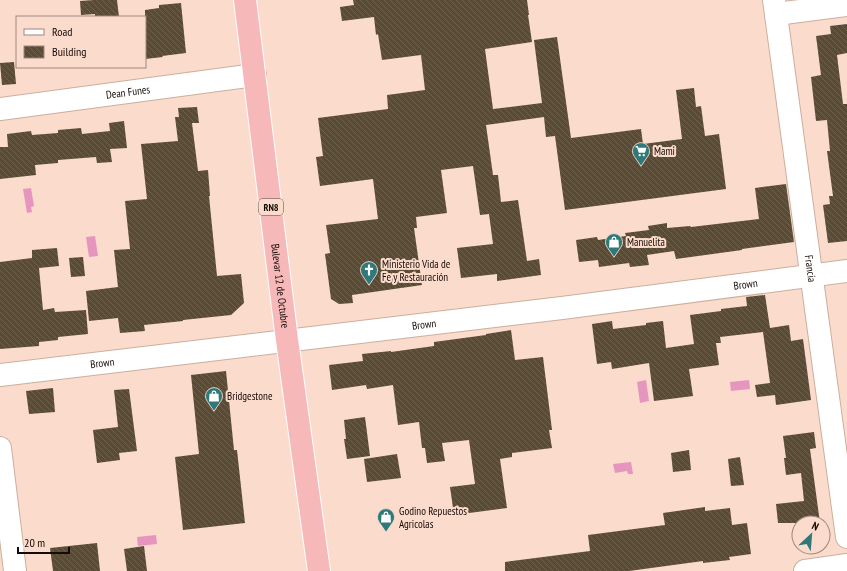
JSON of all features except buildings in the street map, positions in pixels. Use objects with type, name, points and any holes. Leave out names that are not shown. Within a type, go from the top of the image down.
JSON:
[{"type":"highway","name":"Bulevar 12 de Octubre","points":[[245,0],[319,571]]},
{"type":"street","points":[[775,7],[847,5]]},
{"type":"street","name":"Francia","points":[[775,7],[847,537]]},
{"type":"street","name":"Dean Funes","points":[[0,109],[255,75]]},
{"type":"street","name":"Brown","points":[[0,375],[562,308],[847,271]]},
{"type":"street","points":[[0,448],[15,571]]},
{"type":"street","points":[[805,571],[847,566]]},
{"type":"shaded area","points":[[31,188],[34,206],[31,207],[32,212],[27,213],[23,189]]},
{"type":"shaded area","points":[[95,236],[98,256],[89,257],[86,237]]},
{"type":"shaded area","points":[[646,380],[649,401],[640,403],[637,382]]},
{"type":"shaded area","points":[[749,380],[750,389],[731,391],[730,382]]},
{"type":"shaded area","points":[[631,462],[633,474],[628,474],[627,471],[615,473],[613,464]]},
{"type":"shaded area","points":[[156,535],[157,544],[138,546],[137,537]]},
{"type":"place","name":"Mami","points":[[641,166]]},
{"type":"place","name":"Manuelita","points":[[614,257]]},
{"type":"place","name":"Ministerio Vida de Fe y Restauración","points":[[369,285]]},
{"type":"place","name":"Bridgestone","points":[[214,411]]},
{"type":"place","name":"Godino Repuestos Agricolas","points":[[386,532]]}]
